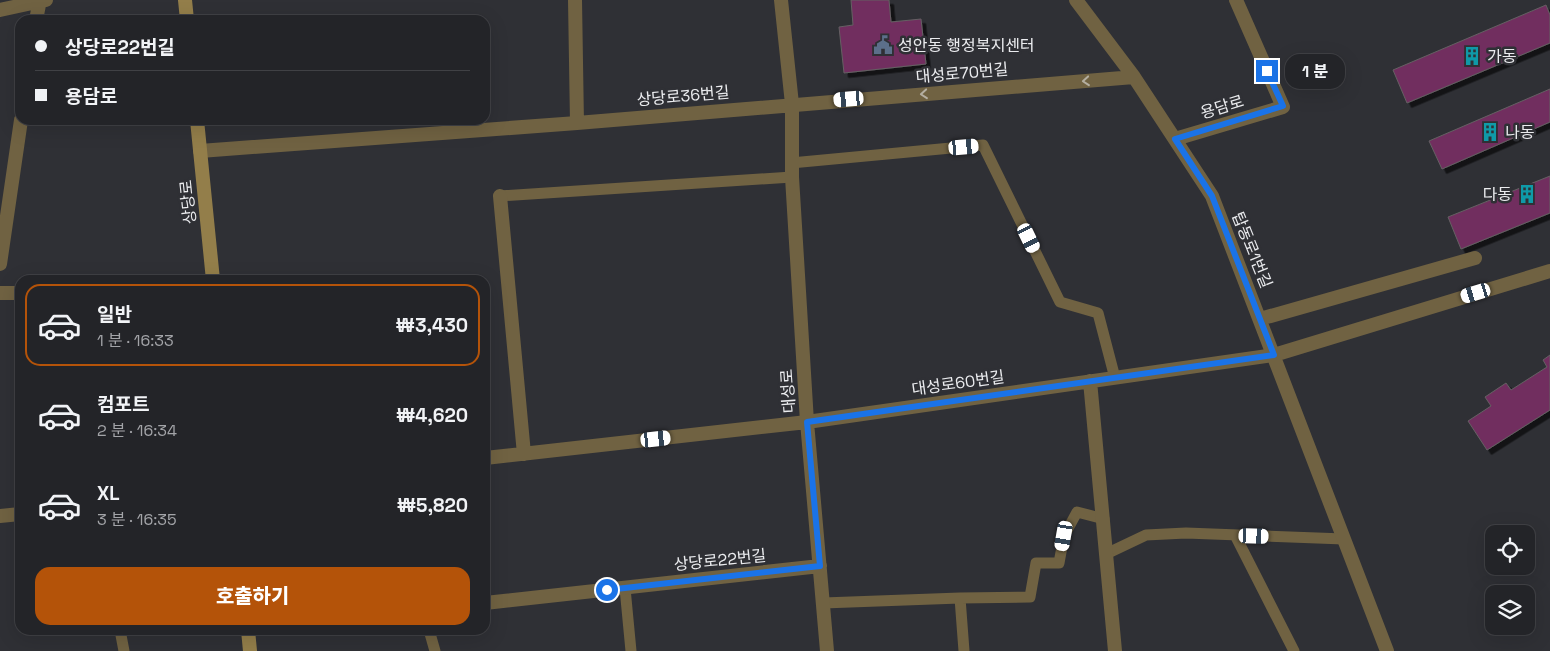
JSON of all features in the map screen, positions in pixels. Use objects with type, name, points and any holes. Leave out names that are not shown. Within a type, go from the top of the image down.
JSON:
[{"type":"main road","points":[[186,0],[188,15]]},
{"type":"main road","name":"상당로","points":[[197,125],[212,275]]},
{"type":"main road","points":[[248,635],[250,651]]},
{"type":"street","points":[[0,10],[42,0]]},
{"type":"street","points":[[38,15],[42,0]]},
{"type":"street","points":[[576,0],[577,122]]},
{"type":"street","name":"대성로","points":[[781,0],[792,104],[792,170],[807,422],[827,651]]},
{"type":"street","name":"탑동로1번길","points":[[1076,0],[1134,77],[1212,196],[1387,651]]},
{"type":"street","name":"용담로","points":[[1175,139],[1283,106],[1236,0]]},
{"type":"street","name":"대성로70번길","points":[[792,104],[1134,77]]},
{"type":"street","name":"상당로36번길","points":[[200,151],[792,104]]},
{"type":"street","points":[[0,264],[20,125]]},
{"type":"street","points":[[500,196],[524,454]]},
{"type":"street","points":[[1260,319],[1475,258]]},
{"type":"street","name":"대성로60번길","points":[[490,457],[807,422],[1274,355],[1550,270]]},
{"type":"street","points":[[0,293],[15,293]]},
{"type":"street","points":[[1090,382],[1116,651]]},
{"type":"street","points":[[0,516],[15,514]]},
{"type":"street","name":"상당로22번길","points":[[490,602],[820,566]]},
{"type":"lane","points":[[500,196],[792,170],[983,145],[1060,302],[1098,313],[1114,378]]},
{"type":"lane","points":[[823,603],[1030,596],[1036,563],[1059,563],[1064,536],[1077,512],[1104,519]]},
{"type":"lane","points":[[1106,554],[1146,535],[1186,533],[1344,539]]},
{"type":"lane","points":[[1236,535],[1294,651]]},
{"type":"lane","points":[[625,588],[631,651]]},
{"type":"lane","points":[[960,598],[964,651]]},
{"type":"lane","points":[[121,635],[124,651]]},
{"type":"lane","points":[[431,635],[436,651]]},
{"type":"building","name":"성안동 행정복지센터","points":[[851,0],[889,0],[891,22],[921,19],[926,64],[844,73],[839,27],[853,25]]},
{"type":"building","name":"가동","points":[[1546,5],[1550,15],[1550,43],[1407,103],[1393,70]]},
{"type":"building","name":"나동","points":[[1550,89],[1550,122],[1442,169],[1429,141]]},
{"type":"building","name":"다동","points":[[1550,176],[1550,213],[1461,249],[1448,217]]},
{"type":"building","points":[[1550,355],[1550,410],[1487,450],[1468,421],[1491,406],[1485,397],[1506,383],[1511,390],[1547,367],[1543,360]]},
{"type":"place","name":"성안동 행정복지센터","points":[[883,45]]},
{"type":"place","name":"가동","points":[[1472,56]]},
{"type":"place","name":"나동","points":[[1490,132]]},
{"type":"place","name":"다동","points":[[1527,194]]},
{"type":"route","points":[[607,590],[820,566],[807,422],[1274,355],[1212,196],[1175,139],[1283,106],[1267,71]]}]
